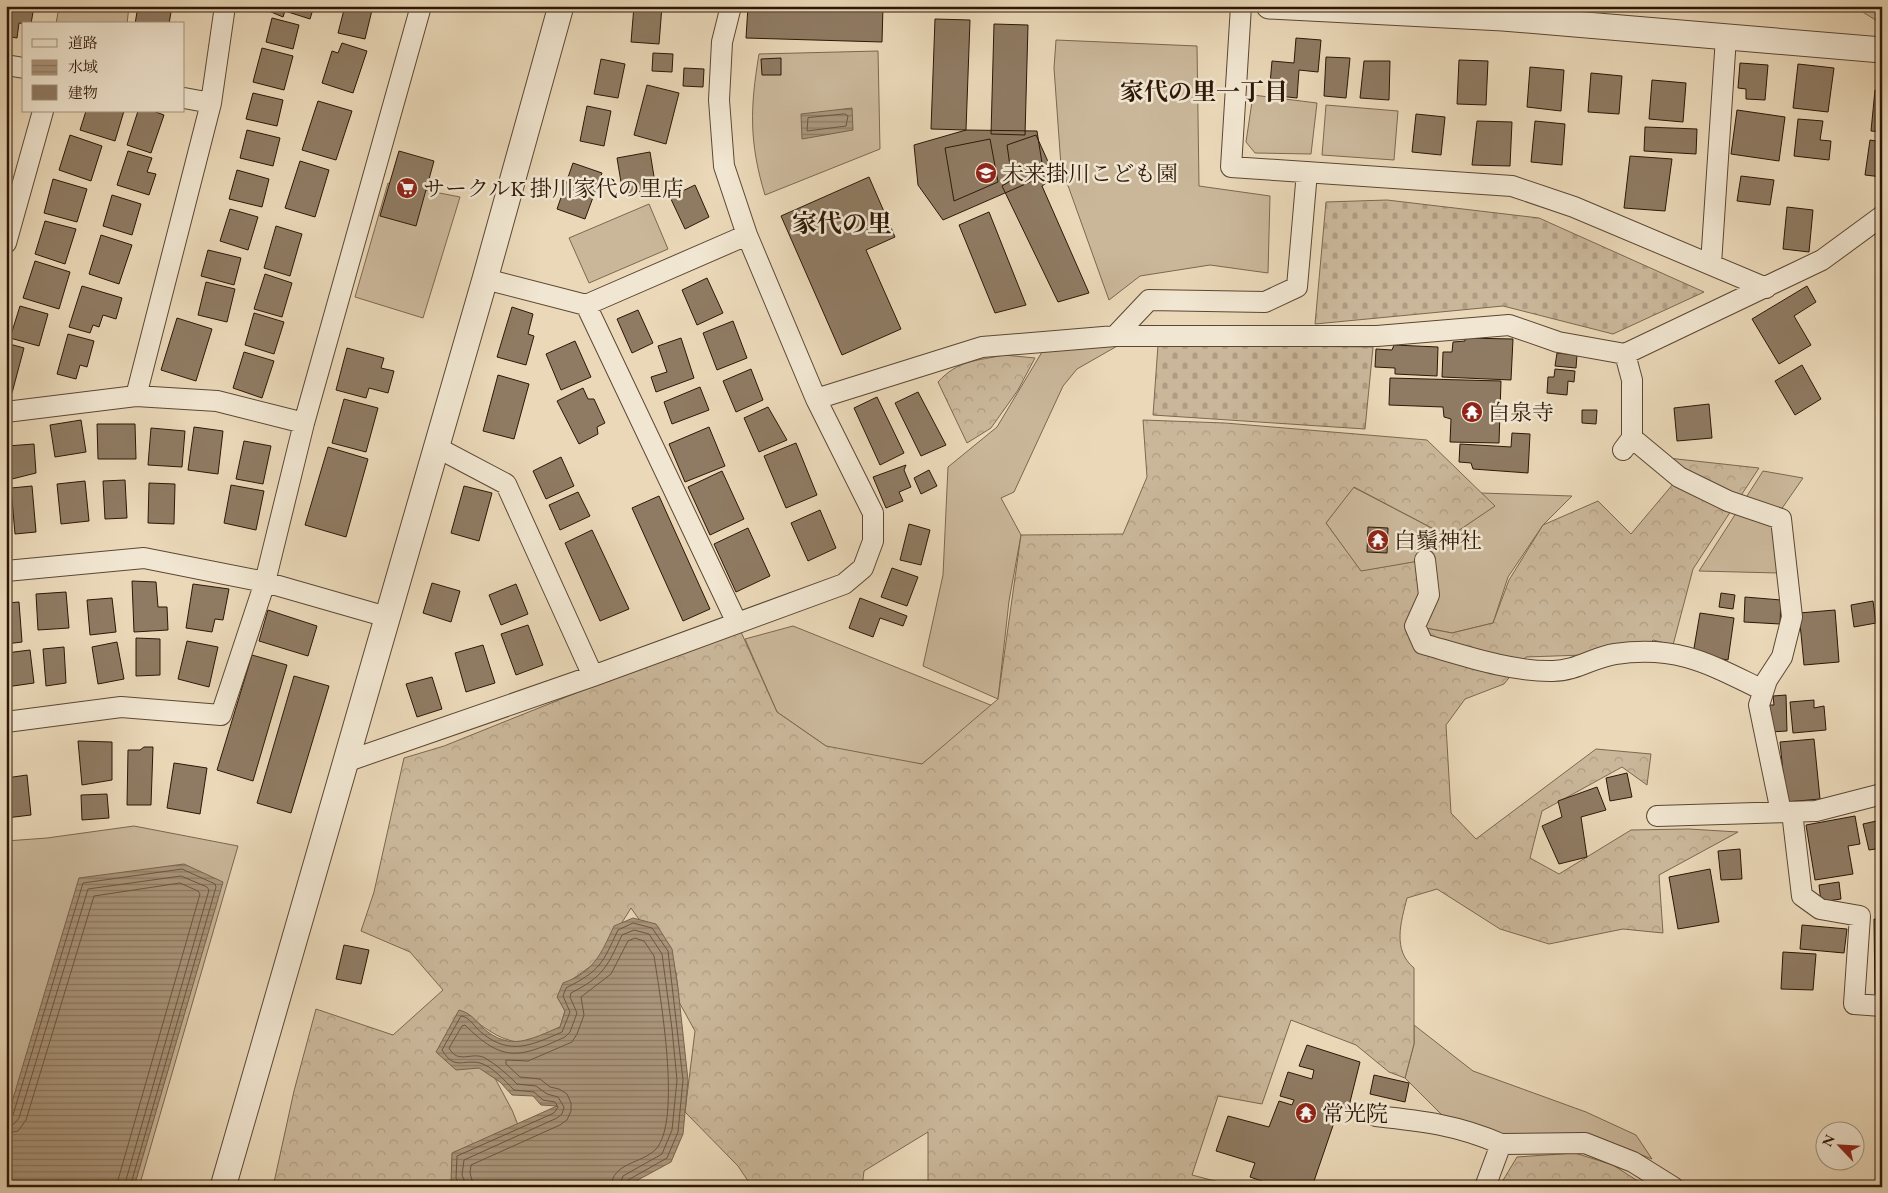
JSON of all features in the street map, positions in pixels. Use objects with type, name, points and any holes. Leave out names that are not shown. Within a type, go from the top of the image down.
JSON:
[{"type":"street","points":[[136,396],[211,103],[225,6]]},
{"type":"street","points":[[6,722],[120,707],[222,715],[265,582],[304,423],[421,6]]},
{"type":"street","points":[[223,1187],[485,279],[561,6]]},
{"type":"street","points":[[345,762],[593,676],[844,584],[863,568],[873,542],[873,513],[816,399],[747,235],[724,166],[719,100],[722,42],[731,6]]},
{"type":"street","points":[[1241,6],[1231,167],[1512,186],[1574,207],[1766,288]]},
{"type":"street","points":[[1269,6],[1504,12],[1726,37],[1882,50]]},
{"type":"street","points":[[1711,264],[1726,37]]},
{"type":"street","points":[[6,65],[22,68]]},
{"type":"street","points":[[185,98],[211,103]]},
{"type":"street","points":[[6,242],[43,112]]},
{"type":"street","points":[[1115,336],[1149,300],[1265,302],[1297,287],[1307,172]]},
{"type":"street","points":[[816,399],[982,347],[1115,336],[1377,336],[1509,325],[1558,342],[1625,354],[1822,260],[1882,216]]},
{"type":"street","points":[[485,279],[586,305],[747,235]]},
{"type":"street","points":[[586,305],[737,623]]},
{"type":"street","points":[[1625,354],[1632,380],[1627,444],[1679,477],[1728,501],[1781,518],[1792,617],[1782,657],[1767,680],[1759,705],[1786,812],[1802,896],[1820,909],[1860,916],[1854,1004],[1882,1006]]},
{"type":"street","points":[[6,412],[136,396],[217,401],[304,423]]},
{"type":"street","points":[[436,447],[506,484],[593,676]]},
{"type":"street","points":[[6,572],[144,558],[265,582],[387,617]]},
{"type":"street","points":[[1425,560],[1428,595],[1415,626],[1423,644],[1530,670],[1554,672],[1578,668],[1614,654],[1666,652],[1701,660],[1763,690]]},
{"type":"street","points":[[1657,816],[1816,811],[1882,794]]},
{"type":"street","points":[[1376,1116],[1433,1122],[1472,1131],[1501,1144],[1585,1143],[1632,1162],[1673,1187]]},
{"type":"street","points":[[1486,1187],[1501,1144]]},
{"type":"green space","points":[[59,6],[129,6],[127,22],[56,22]]},
{"type":"green space","points":[[1853,6],[1882,6],[1882,24]]},
{"type":"green space","points":[[1056,40],[1197,46],[1199,186],[1270,196],[1268,273],[1210,265],[1140,276],[1109,300],[1061,166],[1054,68]]},
{"type":"green space","points":[[878,51],[880,149],[765,195],[756,158],[753,125],[754,91],[759,54]]},
{"type":"green space","points":[[1253,95],[1317,103],[1311,154],[1255,153],[1246,142]]},
{"type":"green space","points":[[1326,105],[1398,111],[1394,160],[1322,155]]},
{"type":"green space","points":[[388,183],[460,197],[423,318],[355,297]]},
{"type":"green space","points":[[1387,200],[1539,218],[1704,292],[1613,334],[1503,306],[1315,324],[1326,202]]},
{"type":"green space","points":[[649,204],[668,249],[589,283],[569,238]]},
{"type":"green space","points":[[1119,345],[1077,369],[1063,386],[1014,492],[1001,498],[1021,535],[1009,601],[998,699],[923,666],[943,575],[948,467],[997,427],[1042,352]]},
{"type":"green space","points":[[1158,345],[1373,347],[1365,429],[1153,415]]},
{"type":"green space","points":[[1004,355],[1035,358],[1018,390],[991,428],[967,443],[938,382],[960,365]]},
{"type":"green space","points":[[1143,420],[1225,423],[1427,440],[1495,506],[1449,537],[1354,487],[1326,523],[1361,571],[1425,560],[1415,626],[1452,633],[1493,623],[1509,580],[1543,525],[1598,501],[1631,534],[1679,477],[1668,458],[1759,468],[1693,569],[1673,645],[1653,640],[1640,653],[1526,657],[1504,684],[1465,699],[1446,725],[1451,813],[1476,839],[1596,749],[1651,754],[1647,785],[1622,767],[1542,811],[1530,858],[1559,874],[1631,830],[1689,829],[1738,832],[1659,875],[1663,933],[1623,929],[1549,944],[1500,929],[1437,889],[1407,898],[1400,935],[1403,953],[1407,961],[1414,968],[1414,1044],[1405,1078],[1389,1072],[1356,1045],[1291,1020],[1262,1104],[1218,1096],[1192,1175],[1238,1187],[928,1187],[928,1132],[864,1171],[862,1187],[752,1187],[738,1166],[685,1112],[695,1031],[679,1002],[676,972],[631,908],[598,961],[570,981],[558,997],[565,1011],[560,1027],[531,1040],[523,1042],[514,1041],[489,1031],[459,1011],[512,1110],[543,1187],[273,1187],[294,1091],[316,1009],[393,1035],[443,990],[410,952],[361,931],[374,892],[404,758],[444,746],[601,683],[668,659],[737,623],[777,712],[826,746],[922,764],[998,699],[1021,535],[1123,534],[1147,477]]},
{"type":"green space","points":[[1763,471],[1803,478],[1776,517],[1778,573],[1699,571]]},
{"type":"green space","points":[[1353,487],[1449,537],[1494,506],[1481,493],[1572,496],[1543,525],[1508,577],[1493,623],[1452,633],[1415,626],[1425,560],[1361,572],[1326,523]]},
{"type":"green space","points":[[793,626],[993,706],[922,764],[839,755],[777,712],[745,639]]},
{"type":"green space","points":[[134,826],[238,846],[139,1187],[6,1187],[6,841],[47,838]]},
{"type":"green space","points":[[1414,1025],[1473,1071],[1586,1112],[1636,1135],[1652,1159],[1598,1138],[1514,1144],[1444,1117],[1405,1078],[1414,1044]]},
{"type":"green space","points":[[1575,1153],[1613,1165],[1647,1187],[1499,1187],[1517,1157]]},
{"type":"water","points":[[852,108],[853,130],[802,139],[801,114]]},
{"type":"water","points":[[184,864],[223,882],[134,1187],[17,1187],[6,1184],[6,1122],[79,878]]},
{"type":"water","points":[[633,918],[656,924],[672,949],[688,1080],[683,1134],[671,1162],[625,1187],[549,1185],[544,1187],[458,1187],[451,1181],[452,1153],[557,1106],[541,1105],[533,1096],[512,1095],[500,1082],[479,1068],[456,1070],[436,1052],[459,1010],[475,1019],[483,1028],[502,1040],[521,1041],[530,1039],[560,1027],[565,1011],[557,997],[563,983],[574,979],[589,968],[605,945],[614,926]]},
{"type":"building","points":[[6,6],[34,6],[31,22],[19,23],[17,38],[6,36]]},
{"type":"building","points":[[138,6],[172,6],[169,22],[135,22]]},
{"type":"building","points":[[257,6],[314,6],[310,19],[285,11],[283,17]]},
{"type":"building","points":[[345,6],[373,6],[365,39],[338,33]]},
{"type":"building","points":[[634,6],[662,6],[659,44],[631,42]]},
{"type":"building","points":[[748,6],[883,6],[882,42],[746,38]]},
{"type":"building","points":[[272,18],[299,25],[293,49],[266,42]]},
{"type":"building","points":[[935,19],[970,20],[966,130],[931,129]]},
{"type":"building","points":[[994,24],[1028,25],[1025,135],[991,134]]},
{"type":"building","points":[[1296,38],[1321,40],[1318,72],[1299,70],[1297,98],[1269,95],[1272,61],[1294,63]]},
{"type":"building","points":[[342,43],[367,51],[353,93],[322,83],[332,51],[338,53]]},
{"type":"building","points":[[262,48],[293,56],[284,90],[253,82]]},
{"type":"building","points":[[653,53],[673,54],[672,72],[652,71]]},
{"type":"building","points":[[1326,57],[1350,58],[1346,98],[1324,96]]},
{"type":"building","points":[[781,58],[781,75],[762,75],[761,59]]},
{"type":"building","points":[[601,59],[625,64],[618,98],[594,94]]},
{"type":"building","points":[[1459,60],[1488,61],[1486,105],[1457,104]]},
{"type":"building","points":[[1364,61],[1390,61],[1389,100],[1360,98]]},
{"type":"building","points":[[1740,63],[1768,65],[1765,100],[1746,99],[1746,89],[1738,88]]},
{"type":"building","points":[[1798,64],[1834,68],[1828,112],[1793,108]]},
{"type":"building","points":[[1530,67],[1564,70],[1561,111],[1527,107]]},
{"type":"building","points":[[684,68],[704,69],[703,87],[683,86]]},
{"type":"building","points":[[1591,73],[1622,76],[1619,114],[1588,112]]},
{"type":"building","points":[[1652,80],[1686,83],[1683,122],[1649,119]]},
{"type":"building","points":[[647,85],[679,93],[666,144],[634,135]]},
{"type":"building","points":[[1875,90],[1882,91],[1882,132],[1871,131]]},
{"type":"building","points":[[253,93],[283,100],[277,126],[246,119]]},
{"type":"building","points":[[318,101],[352,111],[336,160],[302,150]]},
{"type":"building","points":[[587,106],[611,111],[604,146],[580,141]]},
{"type":"building","points":[[1737,110],[1785,117],[1779,161],[1731,154]]},
{"type":"building","points":[[86,112],[124,112],[115,141],[80,130]]},
{"type":"building","points":[[138,112],[156,112],[164,115],[151,153],[127,145]]},
{"type":"building","points":[[1416,114],[1445,117],[1441,155],[1412,152]]},
{"type":"building","points":[[1798,119],[1823,121],[1820,140],[1831,141],[1829,160],[1794,156]]},
{"type":"building","points":[[1477,121],[1512,122],[1510,166],[1472,165]]},
{"type":"building","points":[[1535,121],[1565,124],[1562,165],[1531,162]]},
{"type":"building","points":[[1645,127],[1697,129],[1696,154],[1644,151]]},
{"type":"building","points":[[247,130],[280,138],[273,166],[240,158]]},
{"type":"building","points":[[966,130],[1037,131],[1044,176],[943,220],[918,185],[914,145]]},
{"type":"building","points":[[70,135],[102,146],[91,181],[59,170]]},
{"type":"building","points":[[1036,135],[1055,177],[1042,186],[1089,293],[1058,302],[1002,186],[1012,180],[1007,145]]},
{"type":"building","points":[[990,139],[998,182],[954,201],[945,148]]},
{"type":"building","points":[[1870,140],[1882,142],[1882,177],[1865,175]]},
{"type":"building","points":[[128,151],[152,158],[147,172],[156,174],[149,195],[117,185]]},
{"type":"building","name":"サークルK 掛川家代の里店","points":[[399,151],[434,161],[416,226],[380,216]]},
{"type":"building","points":[[650,152],[656,189],[623,194],[617,158]]},
{"type":"building","points":[[1630,156],[1672,159],[1665,211],[1624,208]]},
{"type":"building","points":[[300,161],[329,170],[315,217],[285,208]]},
{"type":"building","points":[[573,163],[602,173],[585,219],[557,209]]},
{"type":"building","points":[[237,170],[269,179],[262,207],[229,199]]},
{"type":"building","points":[[1741,176],[1774,180],[1770,205],[1737,201]]},
{"type":"building","points":[[869,177],[895,237],[866,250],[901,329],[842,355],[781,216]]},
{"type":"building","points":[[53,179],[87,189],[77,222],[44,213]]},
{"type":"building","points":[[695,185],[709,217],[685,229],[670,197]]},
{"type":"building","points":[[112,195],[141,204],[132,235],[103,226]]},
{"type":"building","points":[[1787,207],[1813,210],[1809,252],[1783,249]]},
{"type":"building","points":[[230,209],[258,217],[248,250],[220,241]]},
{"type":"building","points":[[989,212],[1026,305],[995,313],[959,225]]},
{"type":"building","points":[[45,221],[76,229],[65,264],[35,254]]},
{"type":"building","points":[[276,226],[302,234],[290,276],[264,268]]},
{"type":"building","points":[[101,235],[132,245],[119,284],[89,274]]},
{"type":"building","points":[[1882,236],[1882,247],[1877,240]]},
{"type":"building","points":[[208,250],[241,258],[234,285],[201,276]]},
{"type":"building","points":[[35,261],[70,272],[59,309],[23,298]]},
{"type":"building","points":[[265,274],[292,283],[282,317],[254,309]]},
{"type":"building","points":[[707,278],[723,313],[697,325],[682,290]]},
{"type":"building","points":[[206,282],[235,289],[227,322],[198,315]]},
{"type":"building","points":[[82,286],[122,298],[116,319],[103,315],[99,327],[93,325],[90,333],[69,327]]},
{"type":"building","points":[[1807,286],[1816,302],[1794,316],[1811,345],[1779,364],[1752,319]]},
{"type":"building","points":[[20,306],[48,314],[39,346],[10,338]]},
{"type":"building","points":[[512,307],[533,314],[528,334],[534,336],[526,365],[497,357]]},
{"type":"building","points":[[638,310],[653,343],[632,353],[617,319]]},
{"type":"building","points":[[254,313],[284,322],[274,354],[245,345]]},
{"type":"building","points":[[177,318],[212,329],[196,381],[161,370]]},
{"type":"building","points":[[733,321],[747,358],[717,370],[703,333]]},
{"type":"building","points":[[68,334],[94,341],[87,367],[80,365],[76,379],[57,374]]},
{"type":"building","points":[[681,338],[694,378],[656,392],[651,377],[667,372],[658,346]]},
{"type":"building","points":[[1465,338],[1513,339],[1511,380],[1442,377],[1443,352],[1452,352],[1453,342],[1465,341]]},
{"type":"building","points":[[575,341],[591,377],[561,390],[546,354]]},
{"type":"building","points":[[6,343],[24,348],[12,393],[6,391]]},
{"type":"building","points":[[1394,345],[1438,347],[1437,376],[1395,374],[1395,368],[1375,367],[1376,349],[1392,350]]},
{"type":"building","points":[[347,348],[384,358],[381,368],[394,371],[388,393],[369,388],[366,398],[336,390]]},
{"type":"building","points":[[244,352],[274,361],[262,398],[233,388]]},
{"type":"building","points":[[1557,353],[1577,355],[1576,368],[1555,366]]},
{"type":"building","points":[[1802,365],[1821,399],[1795,415],[1775,381]]},
{"type":"building","points":[[751,369],[763,400],[736,412],[723,381]]},
{"type":"building","points":[[1555,369],[1575,371],[1574,382],[1568,381],[1567,395],[1547,393],[1548,377],[1554,377]]},
{"type":"building","points":[[498,375],[529,384],[514,439],[483,431]]},
{"type":"building","name":"白泉寺","points":[[1390,378],[1501,381],[1499,443],[1450,442],[1451,419],[1444,417],[1443,407],[1389,405]]},
{"type":"building","points":[[700,387],[709,410],[672,424],[664,402]]},
{"type":"building","points":[[583,388],[588,399],[594,399],[605,423],[597,427],[598,434],[579,444],[557,401]]},
{"type":"building","points":[[918,392],[946,445],[921,456],[895,403]]},
{"type":"building","points":[[877,397],[904,453],[880,465],[854,408]]},
{"type":"building","points":[[344,399],[378,408],[366,452],[332,443]]},
{"type":"building","points":[[1709,404],[1712,438],[1677,441],[1674,408]]},
{"type":"building","points":[[768,407],[787,440],[759,452],[744,418]]},
{"type":"building","points":[[1582,410],[1597,410],[1596,424],[1582,423]]},
{"type":"building","points":[[81,420],[86,452],[55,457],[50,425]]},
{"type":"building","points":[[97,424],[135,424],[136,459],[98,459]]},
{"type":"building","points":[[194,427],[223,431],[218,474],[188,470]]},
{"type":"building","points":[[709,427],[725,466],[685,482],[669,444]]},
{"type":"building","points":[[151,428],[185,431],[182,467],[148,465]]},
{"type":"building","points":[[1512,433],[1530,434],[1528,473],[1473,469],[1471,463],[1459,462],[1460,444],[1511,447]]},
{"type":"building","points":[[244,441],[271,446],[263,484],[236,479]]},
{"type":"building","points":[[796,443],[817,495],[786,508],[764,456]]},
{"type":"building","points":[[34,444],[36,473],[8,480],[7,446]]},
{"type":"building","points":[[328,447],[368,459],[346,537],[305,525]]},
{"type":"building","points":[[561,457],[574,486],[546,499],[533,471]]},
{"type":"building","points":[[906,465],[904,470],[911,487],[899,492],[903,501],[886,508],[873,477]]},
{"type":"building","points":[[929,470],[937,486],[921,494],[914,478]]},
{"type":"building","points":[[722,471],[744,519],[710,535],[688,487]]},
{"type":"building","points":[[125,480],[127,518],[105,519],[103,481]]},
{"type":"building","points":[[85,481],[89,521],[61,524],[57,484]]},
{"type":"building","points":[[149,483],[175,484],[174,524],[148,523]]},
{"type":"building","points":[[231,485],[264,491],[256,530],[224,523]]},
{"type":"building","points":[[32,486],[36,532],[15,534],[11,488]]},
{"type":"building","points":[[464,486],[492,493],[479,541],[451,533]]},
{"type":"building","points":[[578,492],[590,516],[560,530],[549,505]]},
{"type":"building","points":[[659,496],[710,609],[683,621],[632,508]]},
{"type":"building","points":[[820,510],[836,548],[808,561],[791,523]]},
{"type":"building","points":[[909,524],[930,530],[921,565],[900,560]]},
{"type":"building","name":"白鬚神社","points":[[1368,527],[1388,528],[1387,553],[1367,552]]},
{"type":"building","points":[[748,528],[770,576],[736,592],[714,544]]},
{"type":"building","points":[[6,529],[8,529],[10,541],[6,542]]},
{"type":"building","points":[[592,530],[629,609],[600,621],[565,543]]},
{"type":"building","points":[[892,568],[918,577],[907,606],[881,597]]},
{"type":"building","points":[[132,581],[156,582],[158,607],[167,607],[168,630],[134,632]]},
{"type":"building","points":[[432,583],[460,591],[451,622],[423,613]]},
{"type":"building","points":[[193,584],[229,589],[223,620],[215,619],[212,632],[186,628]]},
{"type":"building","points":[[516,584],[528,614],[501,625],[489,595]]},
{"type":"building","points":[[66,592],[69,628],[38,630],[36,594]]},
{"type":"building","points":[[1721,593],[1735,595],[1733,609],[1719,607]]},
{"type":"building","points":[[1745,597],[1781,600],[1780,624],[1744,622]]},
{"type":"building","points":[[112,598],[116,632],[90,635],[87,600]]},
{"type":"building","points":[[860,598],[907,616],[903,626],[880,618],[873,637],[849,628]]},
{"type":"building","points":[[1873,601],[1876,623],[1854,627],[1851,605]]},
{"type":"building","points":[[19,602],[22,642],[6,644],[6,603]]},
{"type":"building","points":[[268,610],[317,626],[308,656],[259,641]]},
{"type":"building","points":[[1835,610],[1839,662],[1804,665],[1799,613]]},
{"type":"building","points":[[1700,613],[1734,618],[1728,660],[1693,654]]},
{"type":"building","points":[[528,625],[543,665],[516,675],[501,634]]},
{"type":"building","points":[[136,638],[160,639],[160,675],[136,676]]},
{"type":"building","points":[[187,641],[218,647],[209,687],[178,679]]},
{"type":"building","points":[[117,642],[124,679],[98,684],[92,647]]},
{"type":"building","points":[[483,645],[495,683],[466,692],[455,653]]},
{"type":"building","points":[[64,647],[66,683],[46,686],[43,649]]},
{"type":"building","points":[[30,650],[34,683],[6,687],[6,653]]},
{"type":"building","points":[[252,655],[287,665],[253,781],[217,770]]},
{"type":"building","points":[[294,676],[329,686],[291,813],[257,803]]},
{"type":"building","points":[[432,677],[442,709],[417,717],[406,684]]},
{"type":"building","points":[[1786,695],[1787,731],[1770,732],[1769,705],[1774,705],[1773,696]]},
{"type":"building","points":[[1814,700],[1814,708],[1824,706],[1826,730],[1793,733],[1790,702]]},
{"type":"building","points":[[1879,702],[1882,702],[1882,752],[1880,752]]},
{"type":"building","points":[[1814,739],[1820,799],[1786,802],[1780,742]]},
{"type":"building","points":[[78,741],[112,742],[112,780],[82,785]]},
{"type":"building","points":[[144,747],[153,747],[151,805],[127,805],[128,750],[140,750]]},
{"type":"building","points":[[174,763],[207,768],[200,814],[167,808]]},
{"type":"building","points":[[1627,773],[1632,797],[1610,801],[1606,778]]},
{"type":"building","points":[[27,775],[31,815],[6,818],[6,778]]},
{"type":"building","points":[[1597,787],[1606,810],[1581,817],[1587,857],[1559,864],[1542,826],[1562,817],[1558,801]]},
{"type":"building","points":[[107,794],[109,818],[82,820],[81,795]]},
{"type":"building","points":[[1855,816],[1860,844],[1848,846],[1853,874],[1815,880],[1806,825]]},
{"type":"building","points":[[1881,820],[1882,848],[1869,850],[1863,824]]},
{"type":"building","points":[[1740,849],[1742,879],[1721,880],[1718,851]]},
{"type":"building","points":[[1710,869],[1719,922],[1678,929],[1669,877]]},
{"type":"building","points":[[1839,882],[1841,899],[1821,902],[1819,885]]},
{"type":"building","points":[[1874,919],[1882,919],[1882,994],[1875,994]]},
{"type":"building","points":[[1802,925],[1847,929],[1844,953],[1800,949]]},
{"type":"building","points":[[344,945],[369,950],[361,984],[336,979]]},
{"type":"building","points":[[1783,952],[1816,954],[1813,990],[1781,989]]},
{"type":"building","name":"常光院","points":[[1307,1045],[1360,1062],[1348,1110],[1339,1108],[1312,1187],[1280,1187],[1250,1177],[1255,1163],[1216,1151],[1228,1116],[1269,1127],[1279,1101],[1292,1105],[1294,1100],[1280,1096],[1288,1072],[1312,1079],[1314,1070],[1299,1066]]},
{"type":"building","name":"常光院","points":[[1374,1075],[1409,1083],[1405,1102],[1370,1094]]},
{"type":"place","name":"未来掛川こども園","points":[[986,173]]},
{"type":"place","name":"サークルK 掛川家代の里店","points":[[407,188]]},
{"type":"place","name":"白泉寺","points":[[1472,412]]},
{"type":"place","name":"白鬚神社","points":[[1378,540]]},
{"type":"place","name":"常光院","points":[[1306,1113]]},
{"type":"district","name":"家代の里一丁目","points":[[1204,92]]},
{"type":"district","name":"家代の里","points":[[842,223]]}]
